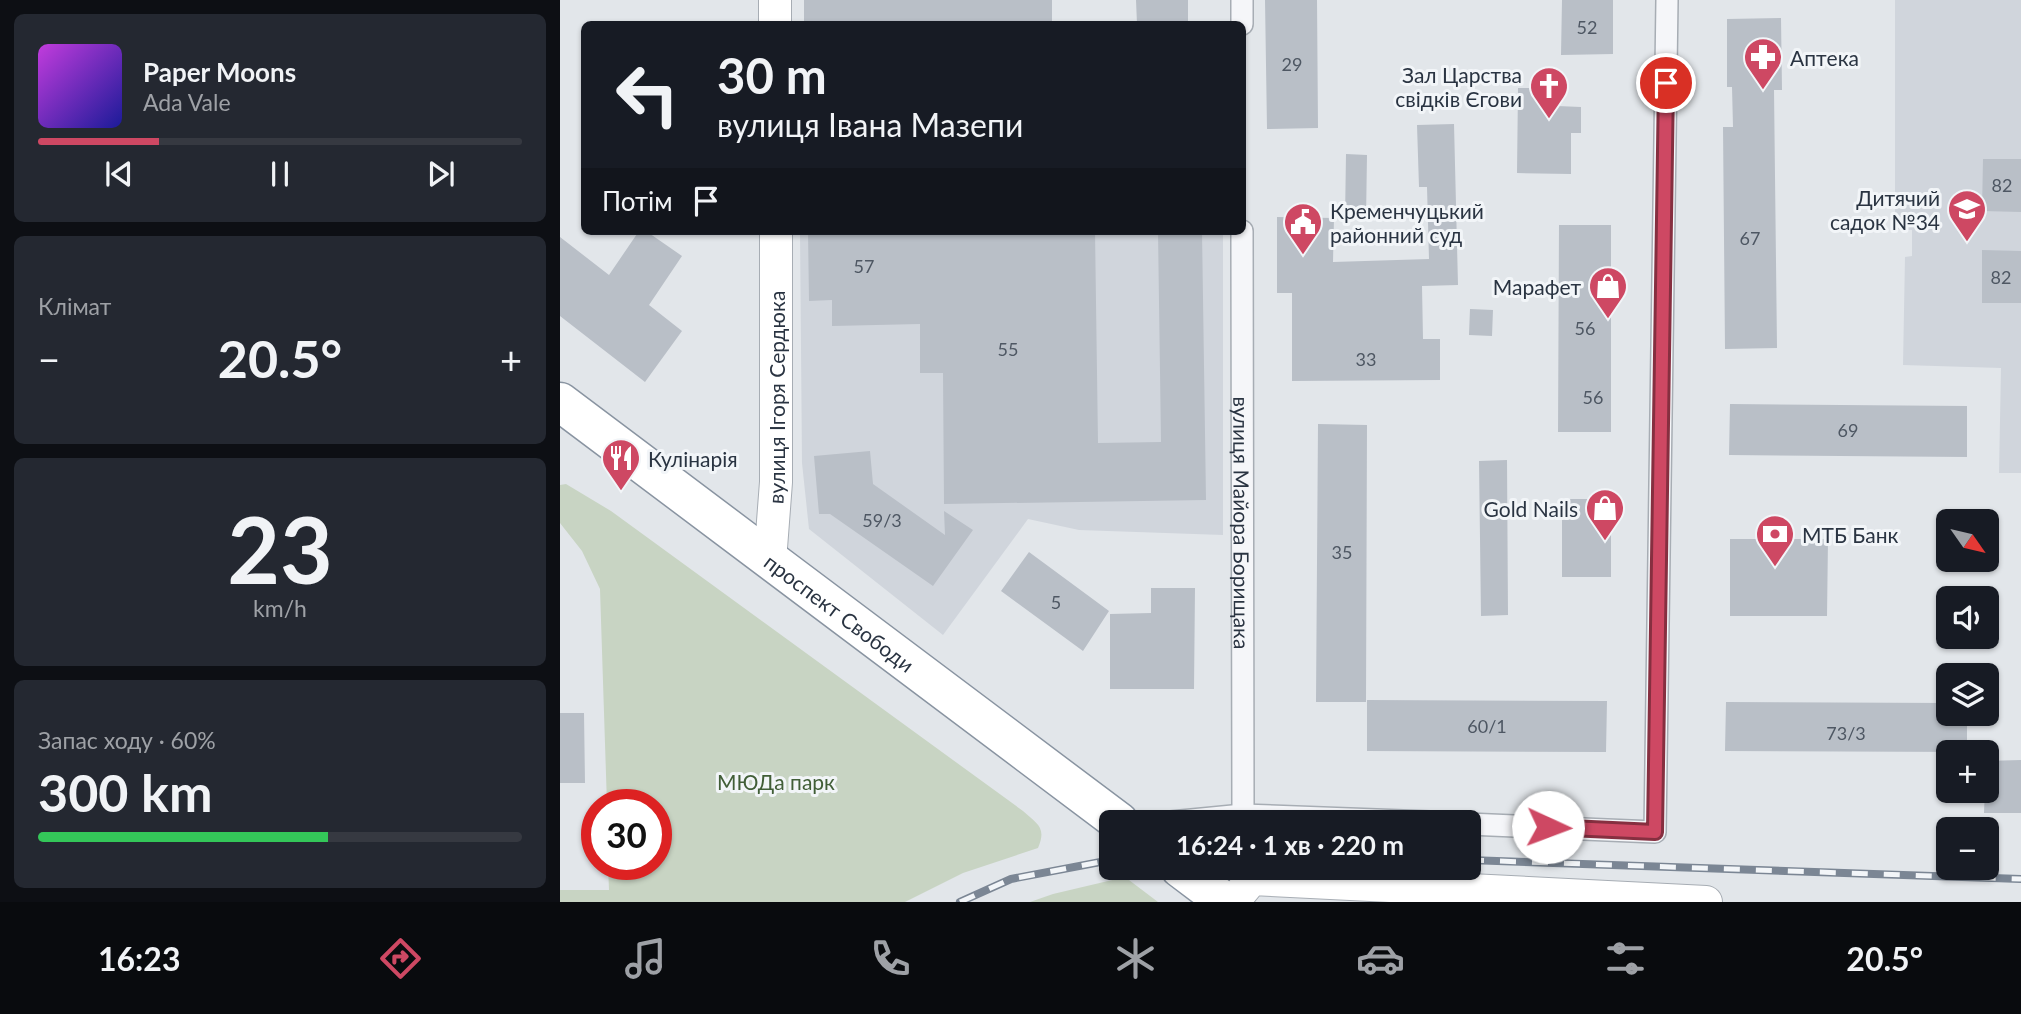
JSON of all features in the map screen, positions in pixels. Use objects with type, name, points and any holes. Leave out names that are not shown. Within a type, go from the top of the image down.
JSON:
[{"type":"highway","name":"проспект Свободи","points":[[560,402],[1103,810]]},
{"type":"highway","points":[[1196,880],[1225,902]]},
{"type":"street","points":[[775,0],[775,21]]},
{"type":"street","points":[[1242,0],[1242,21]]},
{"type":"street","points":[[1481,825],[1655,832],[1667,0]]},
{"type":"street","name":"вулиця Ігоря Сердюка","points":[[770,561],[776,482],[776,235]]},
{"type":"street","name":"вулиця Майора Борищака","points":[[1242,235],[1243,810]]},
{"type":"street","points":[[1233,902],[1252,879],[1706,902]]},
{"type":"shaded area","name":"Дитячий садок №34","points":[[1895,0],[2021,0],[2021,473],[1999,473],[2001,368],[1903,365],[1905,257],[1912,256],[1912,230],[1895,229]]},
{"type":"shaded area","points":[[800,235],[1223,235],[1223,535],[1079,530],[1028,519],[943,635],[809,529],[802,463]]},
{"type":"green space","name":"МЮДа парк","points":[[566,484],[611,511],[1023,811],[1041,830],[1038,848],[963,873],[905,902],[560,902],[560,890],[609,890],[609,880],[672,880],[672,789],[606,789],[600,589],[582,551],[560,523],[560,485]]},
{"type":"green space","points":[[1112,880],[1129,880],[1158,902],[1030,902]]},
{"type":"building","points":[[804,0],[1052,0],[1052,21],[804,21]]},
{"type":"building","points":[[1136,0],[1188,0],[1188,21],[1137,21]]},
{"type":"building","points":[[1265,0],[1317,0],[1318,128],[1267,129]]},
{"type":"building","points":[[1562,0],[1613,0],[1613,54],[1561,55]]},
{"type":"building","points":[[1781,18],[1782,90],[1774,90],[1777,348],[1725,349],[1723,127],[1733,127],[1732,87],[1727,87],[1727,19]]},
{"type":"building","name":"Зал Царства свідків Єгови","points":[[1518,88],[1558,88],[1557,106],[1581,107],[1581,133],[1571,133],[1571,174],[1517,173]]},
{"type":"building","points":[[1454,124],[1458,285],[1422,286],[1423,339],[1440,339],[1440,380],[1292,381],[1292,293],[1277,293],[1277,217],[1334,218],[1333,262],[1429,259],[1427,187],[1419,187],[1417,125]]},
{"type":"building","points":[[1346,154],[1367,155],[1366,219],[1345,219]]},
{"type":"building","points":[[1983,159],[2021,159],[2021,212],[1982,211]]},
{"type":"building","points":[[1559,225],[1611,225],[1611,432],[1558,432]]},
{"type":"building","points":[[636,235],[652,235],[682,256],[649,305],[682,331],[645,382],[560,316],[560,237],[609,275]]},
{"type":"building","points":[[808,235],[1095,235],[1098,443],[1161,442],[1158,235],[1202,235],[1206,500],[944,504],[943,373],[920,373],[920,324],[832,326],[832,300],[809,301]]},
{"type":"building","points":[[1982,250],[2021,251],[2021,303],[1982,303]]},
{"type":"building","points":[[1470,309],[1493,310],[1492,336],[1469,335]]},
{"type":"building","points":[[1730,404],[1967,406],[1967,457],[1729,455]]},
{"type":"building","points":[[1318,424],[1367,425],[1366,702],[1316,702]]},
{"type":"building","points":[[870,451],[873,484],[945,535],[944,511],[973,530],[933,586],[830,514],[819,514],[814,456]]},
{"type":"building","points":[[1507,460],[1508,615],[1481,616],[1479,461]]},
{"type":"building","points":[[1562,499],[1611,499],[1611,577],[1562,577]]},
{"type":"building","points":[[1730,539],[1828,539],[1827,616],[1730,616]]},
{"type":"building","points":[[1029,552],[1109,611],[1083,651],[1001,591]]},
{"type":"building","points":[[1151,588],[1195,588],[1194,689],[1110,689],[1110,614],[1151,613]]},
{"type":"building","points":[[1367,700],[1607,701],[1606,752],[1367,751]]},
{"type":"building","points":[[1726,702],[1936,703],[1936,726],[1967,726],[1967,740],[1936,740],[1936,752],[1725,751]]},
{"type":"building","points":[[560,713],[584,713],[585,783],[560,783]]},
{"type":"building","points":[[2021,760],[2021,813],[1984,813],[1984,803],[1999,803],[1999,761]]},
{"type":"railway","points":[[1481,860],[2021,879]]},
{"type":"railway","points":[[960,902],[1011,879],[1099,862]]},
{"type":"place","name":"Аптeка","points":[[1763,91]]},
{"type":"place","name":"Зал Царства свідків Єгови","points":[[1549,120]]},
{"type":"place","name":"Дитячий садок №34","points":[[1967,243]]},
{"type":"place","name":"Кременчуцький районний суд","points":[[1303,256]]},
{"type":"place","name":"Марафет","points":[[1608,320]]},
{"type":"place","name":"Кулінарія","points":[[621,492]]},
{"type":"place","name":"Gold Nails","points":[[1605,542]]},
{"type":"place","name":"МТБ Банк","points":[[1775,568]]},
{"type":"route","points":[[1548,827],[1655,832],[1666,83]]}]
